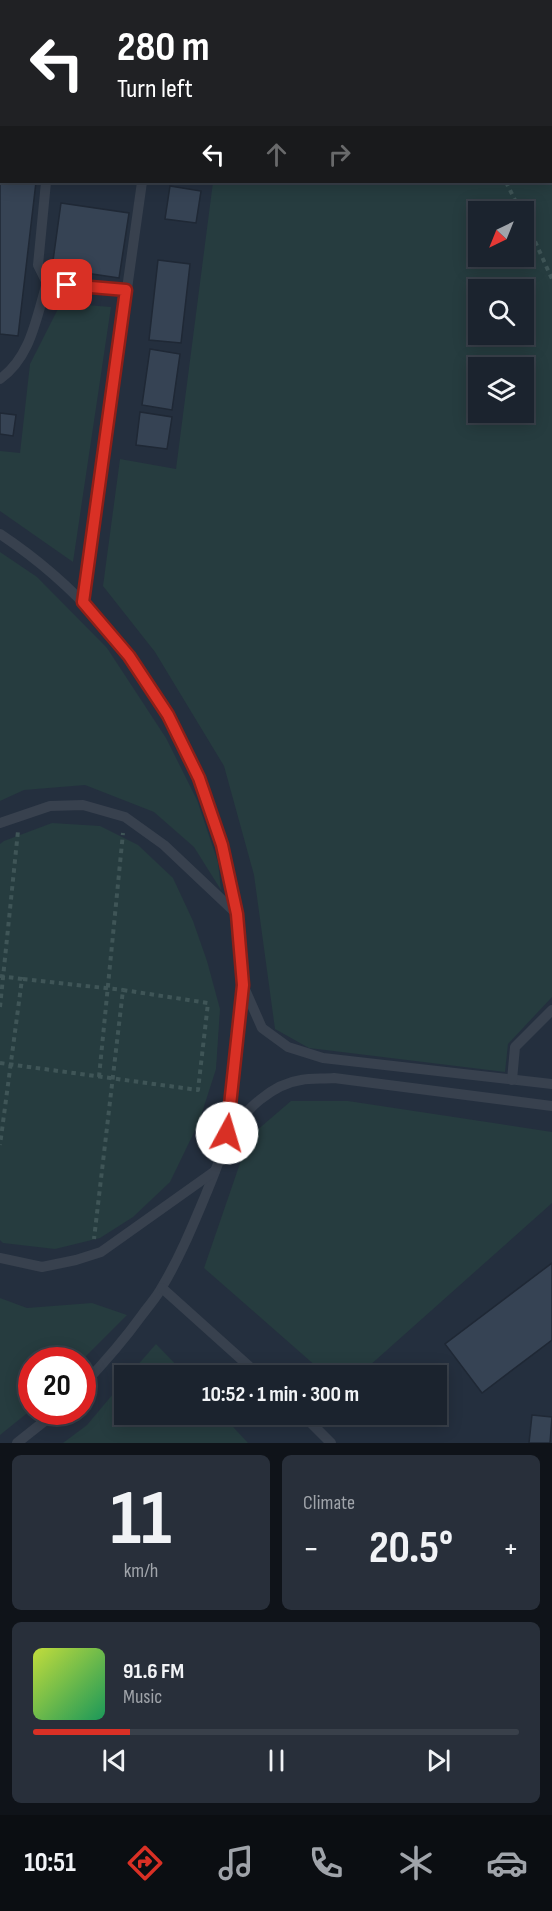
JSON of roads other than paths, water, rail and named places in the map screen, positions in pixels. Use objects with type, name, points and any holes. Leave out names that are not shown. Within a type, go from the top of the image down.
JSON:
[{"type":"lane","points":[[0,379],[13,370],[26,350],[47,283],[38,265],[46,183]]},
{"type":"lane","points":[[83,602],[142,183]]},
{"type":"lane","points":[[47,283],[126,290]]},
{"type":"lane","points":[[0,534],[23,549],[83,602],[129,656],[168,715],[199,778],[222,845],[237,914],[243,985],[227,1133],[215,1171],[189,1235],[162,1288],[115,1352],[96,1372]]},
{"type":"lane","points":[[0,823],[50,806],[82,805],[125,817],[164,845],[237,914]]},
{"type":"lane","points":[[243,985],[262,1028],[288,1047],[322,1058],[552,1084]]},
{"type":"lane","points":[[512,1080],[515,1047],[552,1010]]},
{"type":"lane","points":[[227,1133],[244,1113],[275,1090],[298,1080],[334,1078],[552,1106]]},
{"type":"lane","points":[[0,1258],[42,1267],[101,1252],[215,1171]]},
{"type":"lane","points":[[162,1288],[248,1365]]},
{"type":"lane","points":[[17,1443],[40,1425]]},
{"type":"lane","points":[[313,1425],[331,1443]]}]
